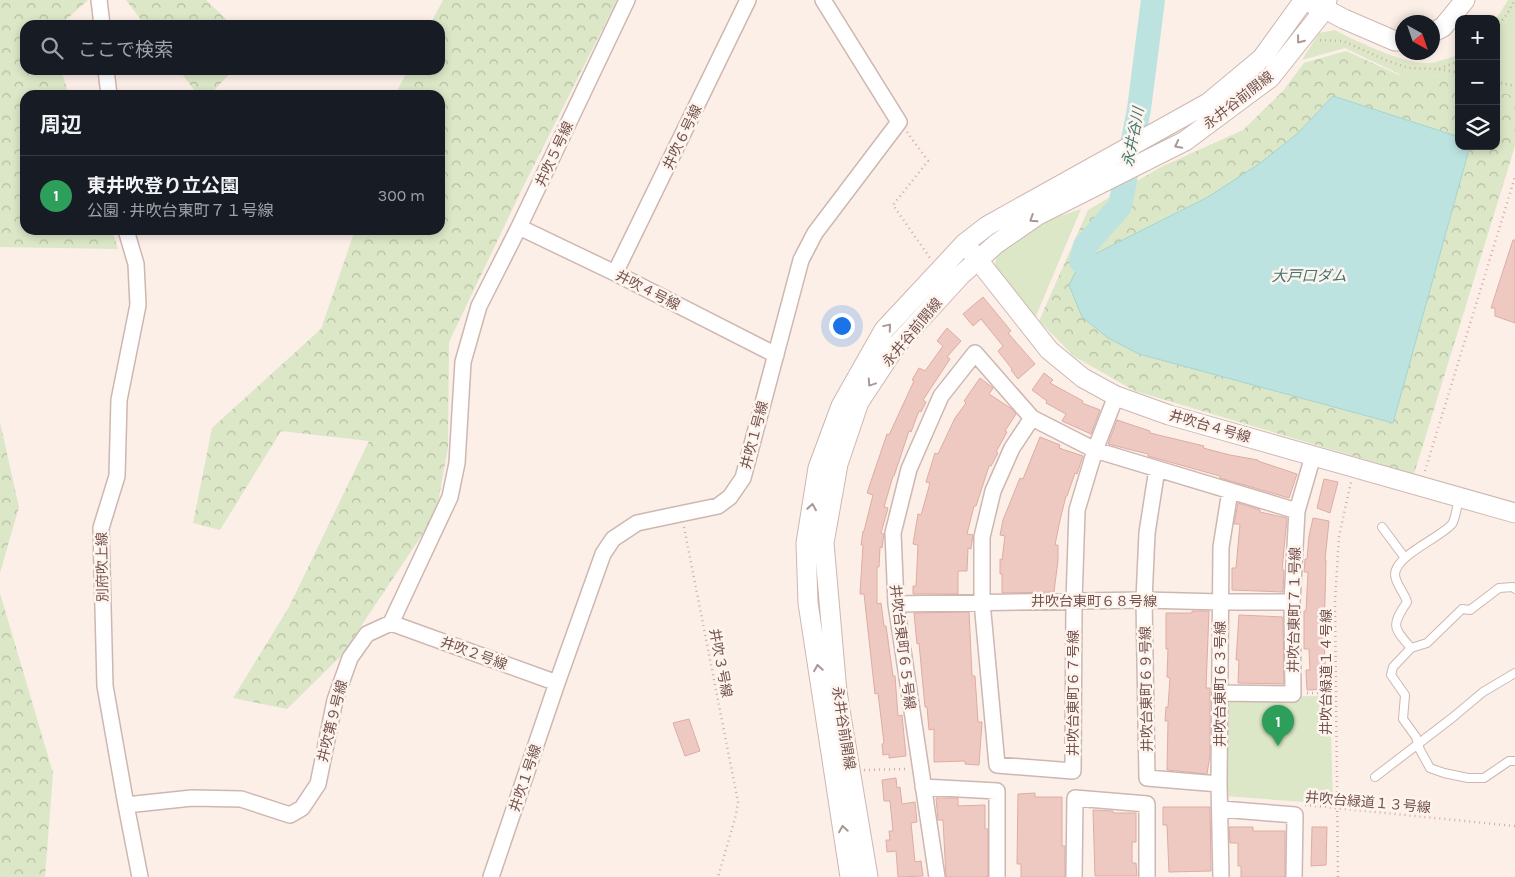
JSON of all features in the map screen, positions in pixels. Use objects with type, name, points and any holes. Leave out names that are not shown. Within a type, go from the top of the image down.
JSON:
[{"type":"street","points":[[99,0],[101,20]]},
{"type":"street","name":"井吹５号線","points":[[391,623],[450,497],[457,463],[463,362],[479,306],[519,227],[627,0]]},
{"type":"street","name":"井吹６号線","points":[[615,273],[748,0]]},
{"type":"street","points":[[823,0],[899,122]]},
{"type":"street","points":[[1440,29],[1444,27],[1465,0]]},
{"type":"street","points":[[1304,1],[1326,4],[1344,19],[1395,42]]},
{"type":"street","name":"永井谷前開線","points":[[850,877],[808,603],[806,543],[818,468],[841,406],[884,330],[965,243],[987,226],[1208,103],[1262,58],[1304,1]]},
{"type":"street","name":"永井谷前開線","points":[[868,877],[837,692],[824,543],[838,464],[859,402],[896,346],[960,274],[996,244],[1038,215],[1185,141],[1270,78],[1326,4]]},
{"type":"street","points":[[107,75],[108,90]]},
{"type":"street","name":"井吹１号線","points":[[491,877],[603,554],[614,539],[637,523],[718,506],[730,497],[743,478],[801,260],[816,233],[899,122]]},
{"type":"street","name":"井吹４号線","points":[[519,227],[615,273],[776,355]]},
{"type":"street","name":"別府吹上線","points":[[127,235],[136,264],[138,305],[119,400],[117,476],[101,528],[106,686],[140,877]]},
{"type":"street","name":"井吹台４号線","points":[[965,243],[1049,350],[1083,378],[1116,396],[1169,415],[1515,513]]},
{"type":"street","name":"井吹台東町６５号線","points":[[937,877],[896,604],[893,533],[909,469],[941,396],[975,353],[1032,418],[1095,450],[1297,511]]},
{"type":"street","name":"井吹台東町６７号線","points":[[1032,418],[1012,448],[993,491],[982,537],[982,602],[997,765],[1073,771],[1074,602],[1077,510],[1095,450],[1116,396]]},
{"type":"street","name":"井吹台東町７１号線","points":[[1293,694],[1292,602],[1297,511],[1313,456]]},
{"type":"street","name":"井吹台東町６９号線","points":[[1157,469],[1147,533],[1144,600],[1147,778],[1219,784]]},
{"type":"street","name":"井吹台東町６３号線","points":[[1221,877],[1219,784],[1221,547],[1230,491]]},
{"type":"street","name":"井吹台東町６８号線","points":[[896,604],[1144,600],[1292,602]]},
{"type":"street","name":"井吹第９号線","points":[[126,804],[192,798],[241,799],[290,815],[302,808],[318,784],[335,700],[350,658],[367,634],[391,623]]},
{"type":"street","name":"井吹２号線","points":[[391,623],[557,683]]},
{"type":"street","points":[[1220,693],[1293,694]]},
{"type":"street","points":[[923,787],[997,791],[997,877]]},
{"type":"street","points":[[1074,877],[1075,798],[1147,804],[1147,877]]},
{"type":"street","points":[[1221,809],[1295,815],[1294,877]]},
{"type":"lane","points":[[1411,648],[1396,631],[1396,620],[1407,602],[1405,594],[1396,580],[1395,572],[1401,561],[1452,523],[1459,498]]},
{"type":"lane","points":[[1382,527],[1405,558]]},
{"type":"lane","points":[[1515,589],[1513,586],[1499,588],[1470,610],[1462,609],[1427,643],[1411,648],[1393,667],[1391,675],[1405,695],[1403,719],[1416,737],[1420,750],[1430,768],[1468,778],[1484,778],[1509,761],[1515,762]]},
{"type":"lane","points":[[1375,777],[1483,692],[1515,673]]},
{"type":"path","points":[[1500,23],[1515,0]]},
{"type":"path","points":[[1302,38],[1343,42],[1408,68],[1438,69],[1455,72]]},
{"type":"path","points":[[1438,69],[1455,63]]},
{"type":"path","points":[[1500,83],[1515,86]]},
{"type":"path","points":[[899,122],[928,161],[893,206],[930,258]]},
{"type":"path","points":[[1420,487],[1515,177]]},
{"type":"path","name":"井吹台緑道１４号線","points":[[1338,877],[1336,602],[1338,536],[1354,468]]},
{"type":"path","name":"井吹３号線","points":[[681,514],[738,802],[718,877]]},
{"type":"path","points":[[1293,694],[1336,693]]},
{"type":"path","points":[[850,770],[920,770]]},
{"type":"path","name":"井吹台緑道１３号線","points":[[1298,805],[1515,826]]},
{"type":"green space","points":[[0,0],[88,0],[66,20],[20,20],[20,75],[63,75],[67,90],[20,90],[20,235],[114,235],[118,249],[0,247]]},
{"type":"green space","points":[[126,0],[206,0],[227,20],[141,20]]},
{"type":"green space","points":[[443,0],[617,0],[523,187],[449,342],[448,447],[436,514],[341,656],[287,709],[233,698],[289,607],[369,441],[281,431],[220,530],[193,523],[212,428],[321,329],[353,235],[445,235],[445,90],[398,90],[405,75],[445,75],[445,20],[433,20]]},
{"type":"green space","points":[[1508,0],[1515,0],[1515,96],[1500,92],[1499,15]]},
{"type":"green space","points":[[1335,30],[1395,56],[1395,60],[1429,63],[1455,56],[1455,80],[1432,75],[1403,76],[1345,48],[1302,60],[1319,33]]},
{"type":"green space","points":[[1346,51],[1399,75],[1432,75],[1455,80],[1455,136],[1333,96],[1297,134],[1259,164],[1208,197],[1393,423],[1469,150],[1500,150],[1500,92],[1515,96],[1515,146],[1414,474],[1135,391],[1075,357],[1039,321],[1088,210],[1161,167],[1243,130],[1283,91],[1304,63]]},
{"type":"green space","points":[[183,75],[228,75],[215,90],[194,90]]},
{"type":"green space","points":[[1081,209],[1033,323],[995,267],[996,256],[1051,219]]},
{"type":"green space","points":[[0,422],[19,507],[0,573]]},
{"type":"green space","points":[[0,593],[53,773],[45,877],[0,877]]},
{"type":"green space","points":[[1330,696],[1333,804],[1224,796],[1225,697]]},
{"type":"water","name":"大戸口ダム","points":[[1333,96],[1455,136],[1455,150],[1469,150],[1393,423],[1139,354],[1108,338],[1082,317],[1069,285],[1081,261],[1208,197],[1259,164],[1297,134]]},
{"type":"building","points":[[1513,240],[1515,240],[1515,323],[1495,316],[1495,308],[1491,308]]},
{"type":"building","points":[[983,297],[1011,331],[1008,333],[1035,364],[1018,379],[998,351],[1003,346],[981,319],[973,326],[963,314]]},
{"type":"building","points":[[947,328],[961,341],[947,357],[950,359],[923,400],[926,402],[921,412],[919,411],[911,432],[909,431],[884,507],[888,508],[881,533],[884,534],[882,548],[880,547],[879,567],[877,567],[877,604],[881,603],[884,626],[886,626],[893,676],[895,676],[898,716],[902,715],[906,756],[889,758],[889,754],[883,755],[882,744],[884,743],[878,693],[875,694],[864,594],[860,594],[863,545],[861,545],[873,495],[867,493],[887,434],[889,435],[914,381],[912,380],[919,368],[925,371],[943,346],[937,341]]},
{"type":"building","points":[[1044,373],[1053,380],[1050,383],[1083,401],[1082,403],[1100,410],[1091,434],[1062,421],[1066,414],[1046,403],[1047,401],[1032,390]]},
{"type":"building","points":[[980,378],[993,388],[989,394],[1012,409],[1016,414],[1005,431],[1007,432],[996,452],[998,453],[991,466],[989,466],[976,506],[974,506],[967,534],[973,535],[971,549],[968,548],[967,571],[958,571],[958,594],[913,594],[913,586],[916,586],[918,545],[913,544],[918,514],[921,515],[930,483],[926,482],[935,453],[938,454],[955,418],[966,403],[964,401]]},
{"type":"building","points":[[1117,420],[1150,431],[1150,433],[1204,446],[1203,448],[1230,455],[1258,460],[1297,474],[1289,498],[1148,456],[1148,454],[1108,444]]},
{"type":"building","points":[[1040,437],[1060,445],[1059,448],[1083,456],[1077,474],[1075,473],[1066,496],[1060,520],[1055,545],[1058,545],[1058,560],[1054,592],[1002,593],[1000,559],[1002,560],[1005,536],[1000,535],[1003,520],[1020,478],[1023,479]]},
{"type":"building","points":[[1324,479],[1338,482],[1330,513],[1317,508]]},
{"type":"building","points":[[1238,503],[1260,510],[1260,512],[1287,518],[1282,570],[1284,570],[1283,592],[1232,590],[1232,568],[1236,568],[1240,524],[1234,524]]},
{"type":"building","points":[[1313,518],[1329,521],[1325,560],[1324,637],[1326,689],[1307,690],[1306,670],[1310,670],[1309,649],[1304,649],[1304,611],[1306,611],[1308,572],[1304,572]]},
{"type":"building","points":[[1192,611],[1209,611],[1206,688],[1210,688],[1210,755],[1207,774],[1167,770],[1168,721],[1165,721],[1170,678],[1167,677],[1166,613],[1192,613]]},
{"type":"building","points":[[969,612],[972,676],[975,676],[978,722],[982,722],[979,765],[965,764],[965,761],[934,762],[934,729],[929,730],[927,707],[925,707],[914,613]]},
{"type":"building","points":[[1239,615],[1283,617],[1284,684],[1238,683],[1239,660],[1236,660]]},
{"type":"building","points":[[689,719],[700,751],[685,756],[673,723]]},
{"type":"building","points":[[896,778],[897,788],[900,787],[902,804],[915,802],[917,822],[911,823],[915,862],[921,861],[923,876],[898,877],[896,851],[887,852],[886,840],[890,840],[889,831],[893,831],[890,801],[884,801],[882,780]]},
{"type":"building","points":[[1035,793],[1035,797],[1062,797],[1062,846],[1065,846],[1065,877],[1021,877],[1021,864],[1017,864],[1018,794]]},
{"type":"building","points":[[936,798],[958,798],[958,806],[985,805],[985,829],[988,829],[988,877],[946,877],[943,820],[938,820]]},
{"type":"building","points":[[1163,807],[1210,807],[1211,871],[1169,872],[1167,825],[1163,825]]},
{"type":"building","points":[[1093,810],[1113,811],[1113,813],[1136,813],[1136,842],[1132,842],[1132,863],[1136,863],[1137,876],[1095,876]]},
{"type":"building","points":[[1229,827],[1253,827],[1253,831],[1285,831],[1285,877],[1241,877],[1241,866],[1238,866],[1238,843],[1230,843]]},
{"type":"building","points":[[1312,827],[1327,827],[1326,865],[1311,866]]},
{"type":"waterway","name":"永井谷川","points":[[1081,261],[1085,246],[1120,206],[1139,109],[1153,0]]},
{"type":"place","name":"東井吹登り立公園","points":[[1278,746]]}]
